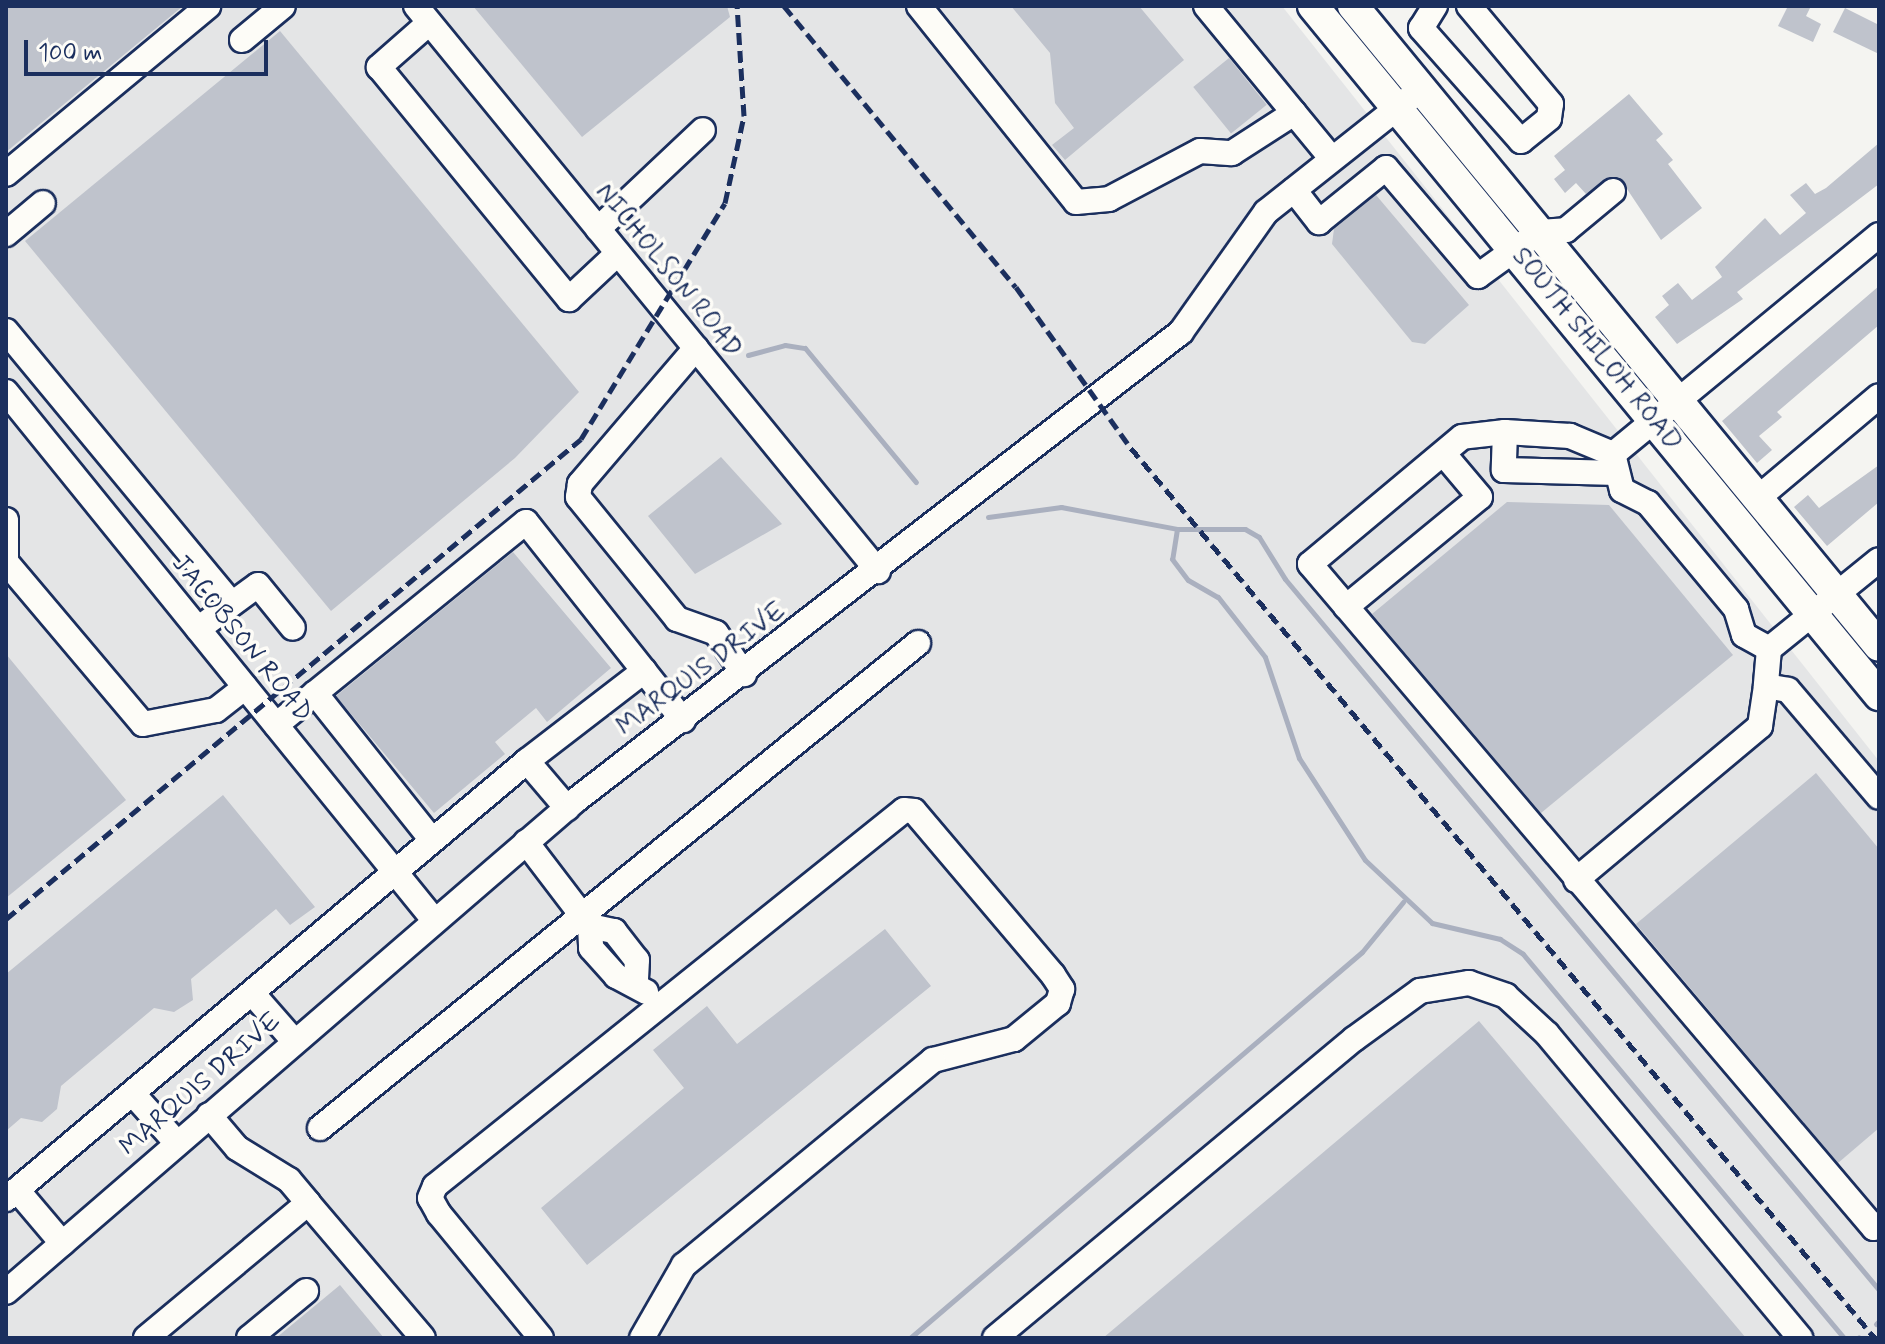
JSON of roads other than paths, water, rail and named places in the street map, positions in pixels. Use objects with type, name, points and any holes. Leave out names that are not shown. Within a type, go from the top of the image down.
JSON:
[{"type":"main road","name":"SOUTH SHILOH ROAD","points":[[1313,6],[1879,695]]},
{"type":"main road","name":"SOUTH SHILOH ROAD","points":[[1353,6],[1879,646]]},
{"type":"street","points":[[6,174],[208,6]]},
{"type":"street","points":[[242,40],[283,6]]},
{"type":"street","points":[[919,6],[1076,202],[1109,199],[1200,151],[1232,153],[1294,113]]},
{"type":"street","points":[[1206,6],[1332,159]]},
{"type":"street","points":[[1435,6],[1421,28],[1513,139],[1521,141],[1549,118],[1551,104],[1469,6]]},
{"type":"street","points":[[422,14],[379,67],[569,299],[618,253]]},
{"type":"street","name":"NICHOLSON ROAD","points":[[422,14],[878,571]]},
{"type":"street","name":"MARQUIS DRIVE","points":[[6,1292],[567,808],[878,571],[1181,332],[1266,212],[1397,109],[1458,72]]},
{"type":"street","points":[[598,229],[703,130]]},
{"type":"street","points":[[1294,190],[1319,222],[1386,168],[1478,276],[1512,248],[1539,232],[1566,230],[1613,191]]},
{"type":"street","points":[[6,234],[43,203]]},
{"type":"street","points":[[1505,432],[1504,470],[1615,464],[1654,420],[1677,400],[1879,235]]},
{"type":"street","points":[[6,331],[232,604]]},
{"type":"street","points":[[696,348],[580,484],[578,497],[677,619],[716,633],[744,674]]},
{"type":"street","points":[[1758,498],[1879,396]]},
{"type":"street","name":"JACOBSON ROAD","points":[[11,409],[198,629],[434,920]]},
{"type":"street","points":[[1769,649],[1744,635],[1736,609],[1648,503],[1622,490],[1615,464],[1570,436],[1505,432],[1462,437],[1310,564],[1874,1228],[1879,1224]]},
{"type":"street","points":[[1346,607],[1480,497],[1443,453]]},
{"type":"street","points":[[6,520],[6,562],[143,724],[216,710],[245,687]]},
{"type":"street","points":[[276,725],[526,522],[683,720]]},
{"type":"street","points":[[1576,880],[1760,726],[1769,649],[1879,560]]},
{"type":"street","points":[[198,629],[258,585],[293,628]]},
{"type":"street","points":[[320,1128],[586,920],[918,643]]},
{"type":"street","points":[[62,1243],[11,1195],[393,870],[644,671]]},
{"type":"street","points":[[1766,686],[1788,690],[1879,797]]},
{"type":"street","points":[[315,693],[431,839]]},
{"type":"street","points":[[527,761],[567,808]]},
{"type":"street","points":[[541,1338],[430,1198],[435,1186],[904,810],[914,811],[1062,989],[1058,1003],[1014,1039],[933,1060],[684,1265],[642,1338]]},
{"type":"street","points":[[526,842],[586,920],[614,931],[637,960],[636,981],[657,1006]]},
{"type":"street","points":[[995,1338],[1354,1039],[1420,991],[1469,983],[1506,996],[1547,1034],[1800,1338]]},
{"type":"street","points":[[252,993],[294,1041]]},
{"type":"street","points":[[133,1094],[177,1143]]},
{"type":"street","points":[[209,1115],[237,1148],[289,1180],[423,1338]]},
{"type":"street","points":[[150,1337],[308,1203]]},
{"type":"street","points":[[249,1338],[306,1291]]},
{"type":"waterway","points":[[748,355],[785,345],[805,348],[916,482]]},
{"type":"waterway","points":[[988,517],[1061,507],[1177,529],[1245,529],[1259,537],[1285,579],[1879,1290]]},
{"type":"waterway","points":[[1177,529],[1172,559],[1188,580],[1218,597],[1265,657],[1299,758],[1365,860],[1432,923],[1500,939],[1523,954],[1844,1338]]},
{"type":"waterway","points":[[910,1338],[1362,952],[1403,902]]},
{"type":"waterway","points":[[1876,1324],[1879,1321]]},
{"type":"railway","points":[[6,919],[581,439],[725,203],[744,116],[737,6]]},
{"type":"railway","points":[[784,6],[1016,287],[1131,448],[1875,1338]]}]
